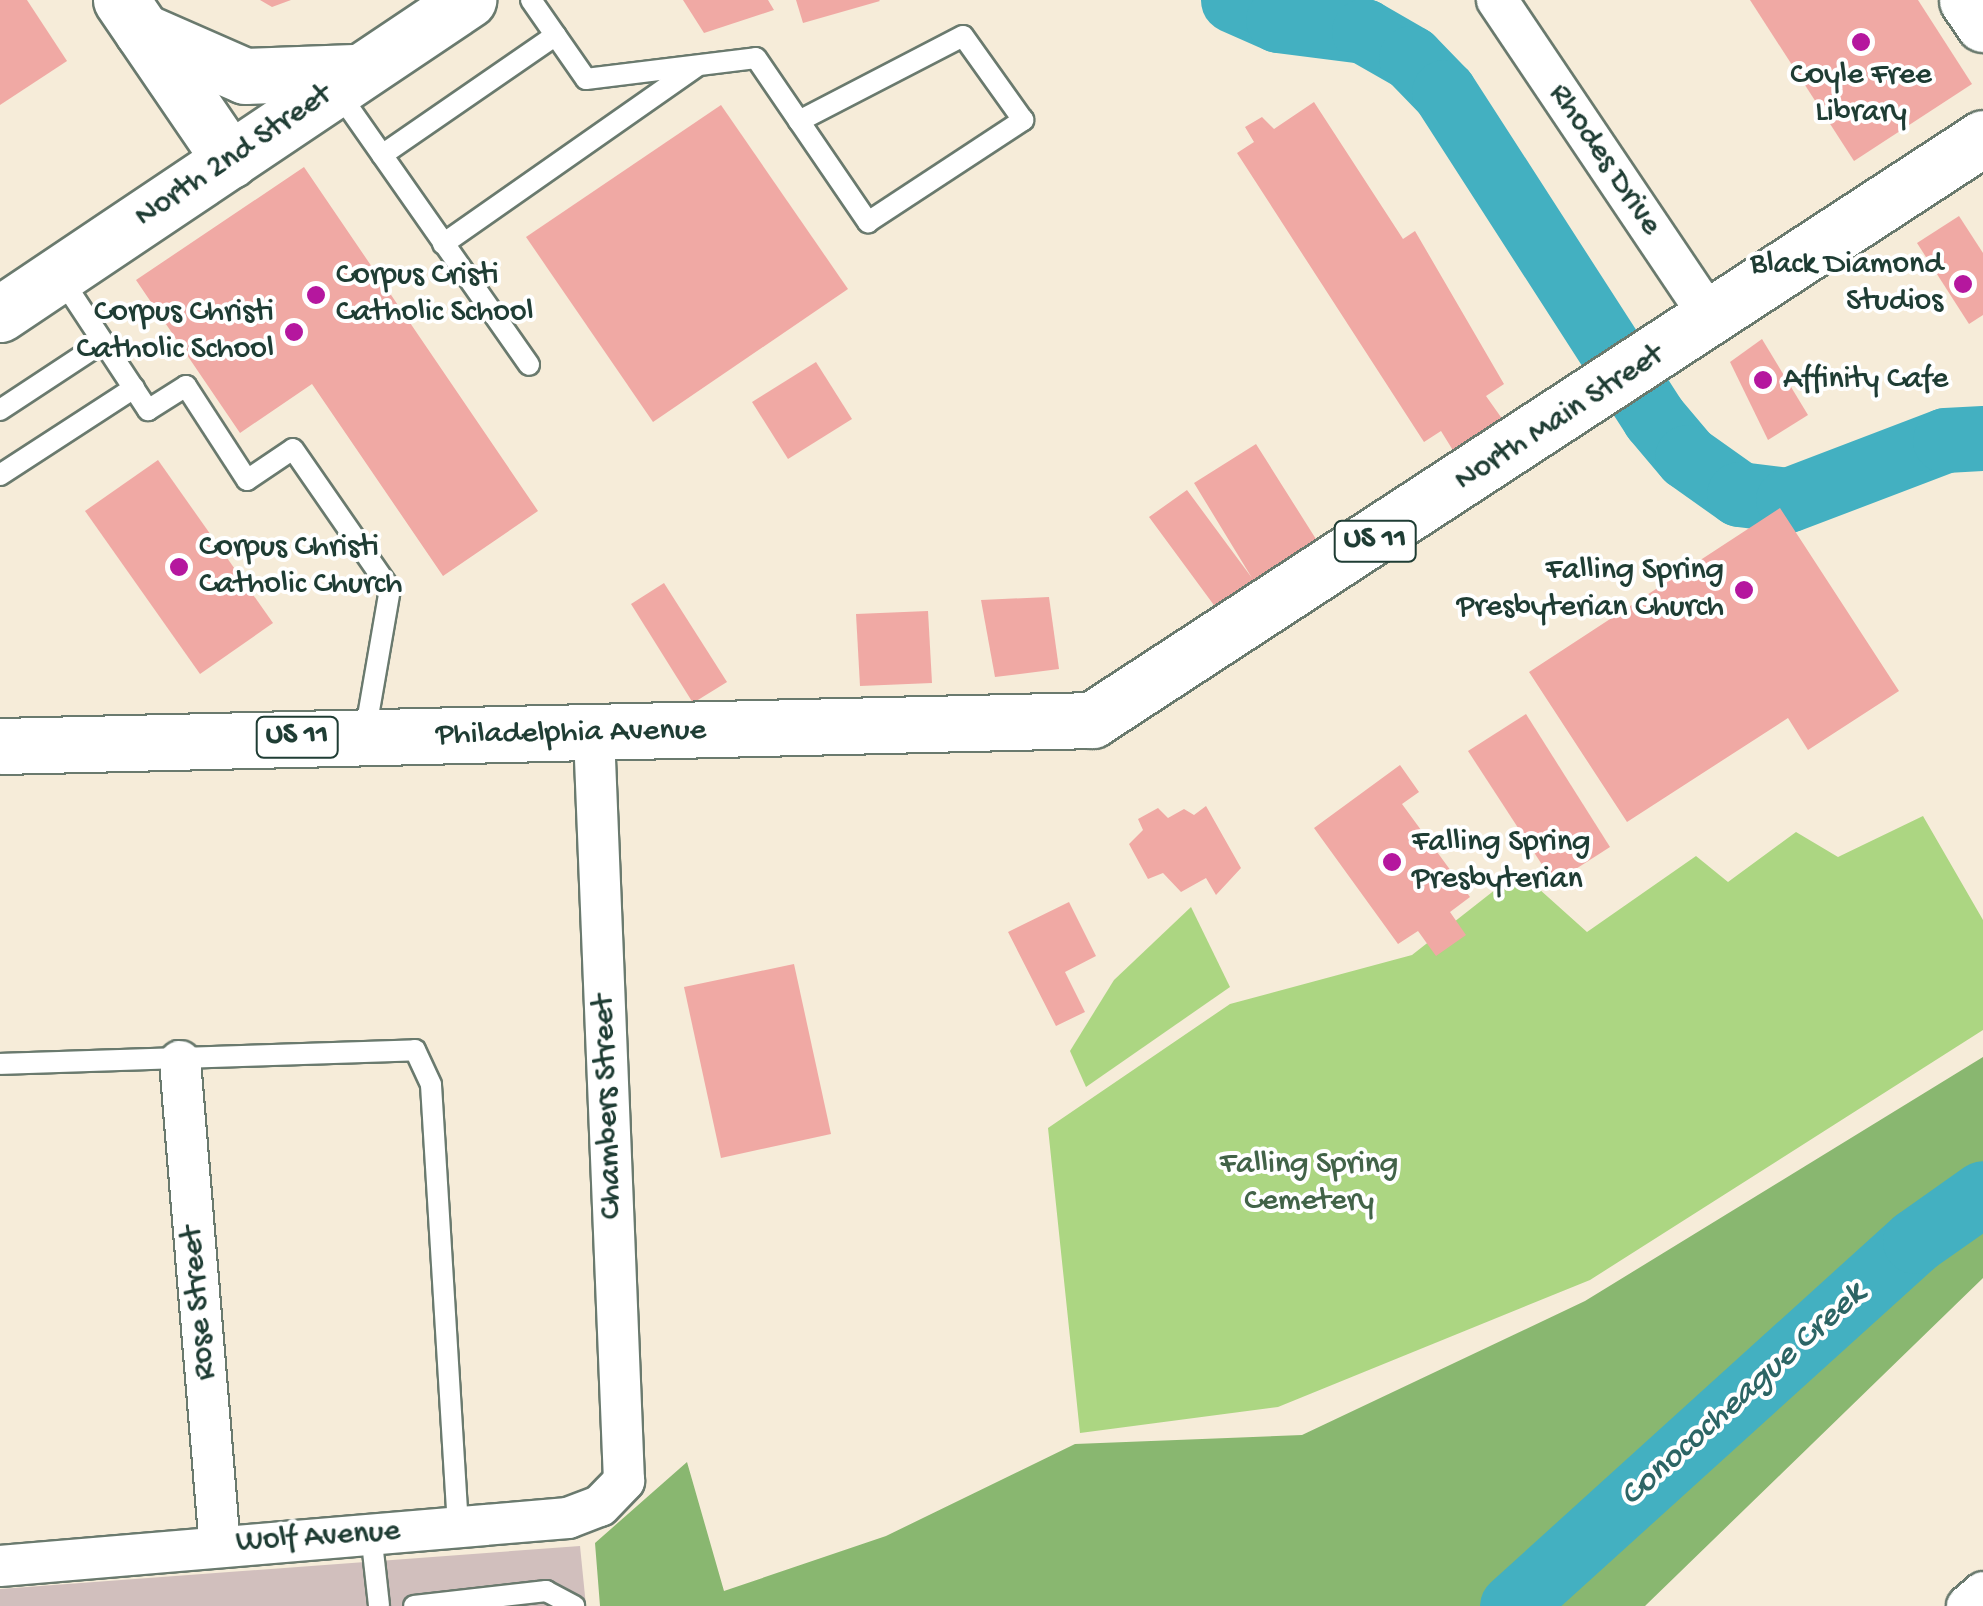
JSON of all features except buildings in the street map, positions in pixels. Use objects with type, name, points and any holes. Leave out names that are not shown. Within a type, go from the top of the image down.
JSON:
[{"type":"main road","name":"North 2nd Street","points":[[0,314],[468,0]]},
{"type":"main road","points":[[1967,0],[1983,24]]},
{"type":"main road","points":[[132,16],[266,80],[349,80]]},
{"type":"main road","points":[[132,16],[230,160]]},
{"type":"main road","name":"North Main Street","points":[[1136,700],[1983,138]]},
{"type":"main road","name":"Philadelphia Avenue","points":[[0,746],[364,736],[1042,728],[1136,700]]},
{"type":"street","name":"Rhodes Drive","points":[[1497,0],[1711,320]]},
{"type":"street","name":"Chambers Street","points":[[594,733],[624,1481]]},
{"type":"street","name":"Rose Street","points":[[180,1061],[220,1545]]},
{"type":"street","name":"Wolf Avenue","points":[[0,1566],[568,1518],[600,1506],[624,1481]]},
{"type":"street","points":[[1967,1606],[1983,1592]]},
{"type":"lane","points":[[531,0],[586,78],[756,58],[798,121],[868,222],[1023,120],[963,36],[798,121]]},
{"type":"lane","points":[[382,155],[556,34]]},
{"type":"lane","points":[[444,244],[698,65]]},
{"type":"lane","points":[[349,80],[382,155],[529,365]]},
{"type":"lane","points":[[59,274],[148,410],[186,386],[247,480],[293,450],[390,589],[364,736]]},
{"type":"lane","points":[[0,410],[104,342]]},
{"type":"lane","points":[[0,475],[134,388]]},
{"type":"lane","points":[[0,1064],[180,1061],[415,1050],[425,1064],[458,1527]]},
{"type":"lane","points":[[372,1534],[379,1606]]},
{"type":"lane","points":[[414,1606],[546,1591],[574,1606]]},
{"type":"shaded area","points":[[580,1546],[586,1606],[0,1606],[0,1589]]},
{"type":"green space","name":"Falling Spring Cemetery","points":[[1923,816],[1983,920],[1983,1030],[1590,1280],[1278,1407],[1080,1433],[1048,1128],[1230,1004],[1412,955],[1519,871],[1587,932],[1696,856],[1728,882],[1796,832],[1838,857]]},
{"type":"green space","points":[[1191,907],[1230,987],[1086,1087],[1070,1051],[1114,980]]},
{"type":"green space","points":[[1983,1057],[1983,1278],[1645,1606],[600,1606],[595,1543],[687,1462],[724,1591],[886,1536],[1075,1444],[1302,1435],[1585,1301]]},
{"type":"waterway","points":[[1233,0],[1278,20],[1364,31],[1411,58],[1444,92],[1654,418],[1687,457],[1739,494],[1788,500],[1945,440],[1983,438]]},
{"type":"waterway","name":"Conococheague Creek","points":[[1512,1606],[1915,1241],[1983,1193]]},
{"type":"place","name":"Coyle Free Library","points":[[1861,42]]},
{"type":"place","name":"Black Diamond Studios","points":[[1963,284]]},
{"type":"place","name":"Corpus Cristi Catholic School","points":[[316,295]]},
{"type":"place","name":"Corpus Christi Catholic School","points":[[294,332]]},
{"type":"place","name":"Affinity Cafe","points":[[1763,380]]},
{"type":"place","name":"Corpus Christi Catholic Church","points":[[179,567]]},
{"type":"place","name":"Falling Spring Presbyterian Church","points":[[1744,590]]},
{"type":"place","name":"Falling Spring Presbyterian","points":[[1392,862]]}]
